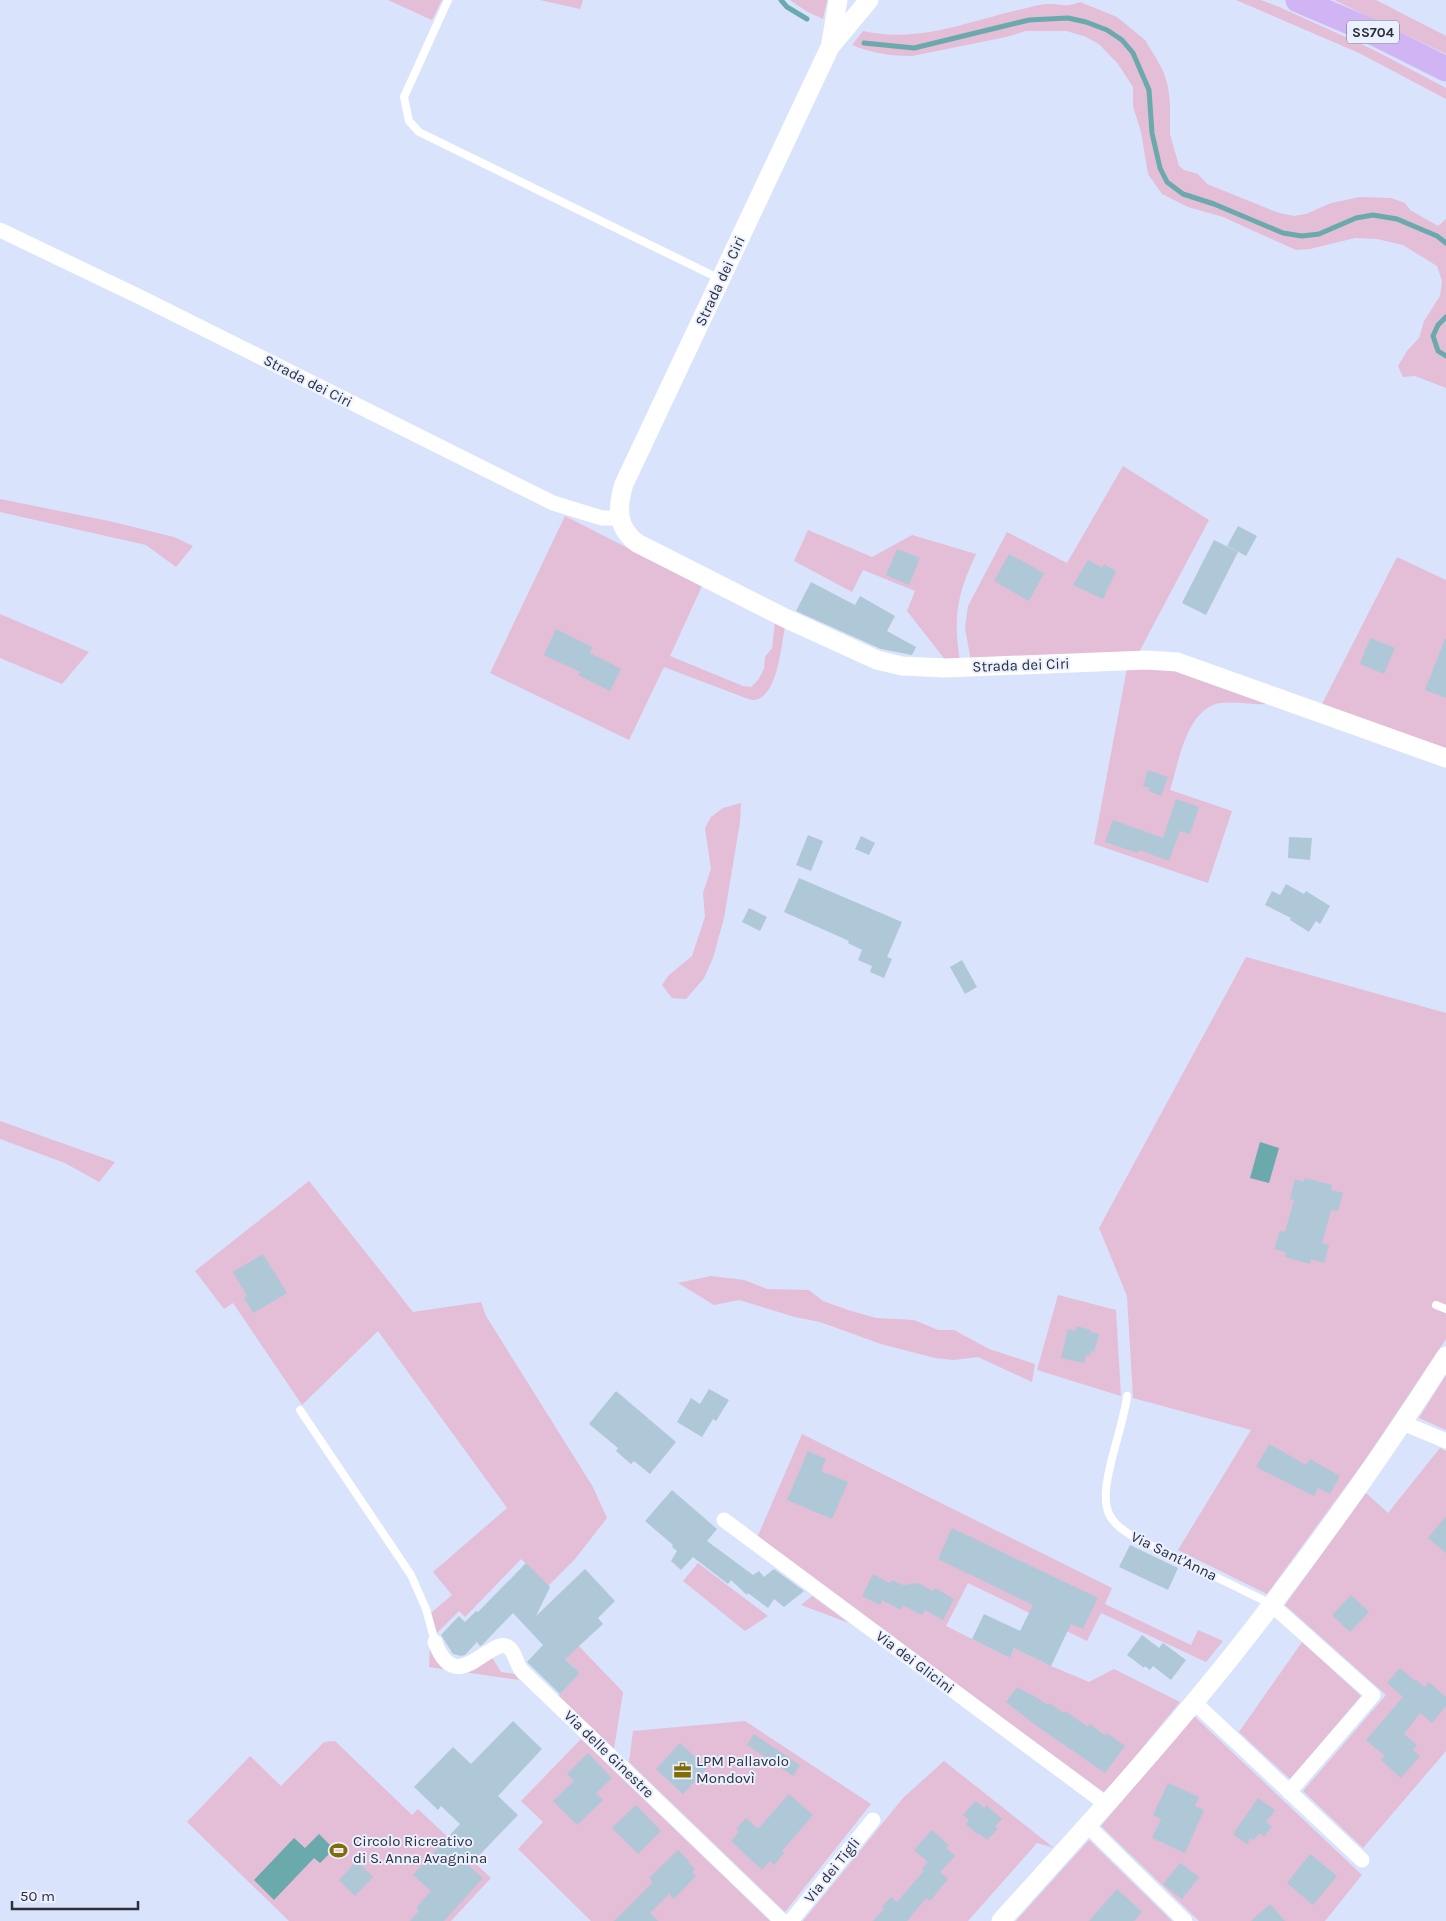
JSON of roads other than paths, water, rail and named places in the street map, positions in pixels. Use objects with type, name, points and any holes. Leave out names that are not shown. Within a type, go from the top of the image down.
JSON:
[{"type":"highway","name":"SS704","points":[[1298,0],[1366,29],[1446,69]]},
{"type":"street","points":[[830,47],[838,0]]},
{"type":"street","points":[[830,47],[869,0]]},
{"type":"street","name":"Strada dei Ciri","points":[[830,47],[624,484],[619,518],[626,532],[637,543],[830,639],[892,665],[914,668],[944,668],[1147,660],[1177,662],[1446,758]]},
{"type":"street","name":"Strada dei Ciri","points":[[0,230],[168,311],[553,504],[602,518],[619,518]]},
{"type":"street","points":[[1001,1921],[1088,1826],[1194,1702],[1272,1604],[1403,1423],[1446,1356]]},
{"type":"street","points":[[1403,1423],[1446,1441]]},
{"type":"street","name":"Via dei Glicini","points":[[724,1520],[1106,1804]]},
{"type":"street","name":"Via Sant'Anna","points":[[1272,1604],[1374,1695],[1289,1792]]},
{"type":"street","name":"Via delle Ginestre","points":[[435,1642],[439,1652],[446,1660],[459,1666],[473,1662],[496,1647],[501,1645],[508,1646],[513,1652],[516,1663],[522,1670],[782,1921]]},
{"type":"street","points":[[1194,1702],[1362,1860]]},
{"type":"street","name":"Via dei Tigli","points":[[791,1921],[873,1820]]},
{"type":"street","points":[[1088,1826],[1185,1921]]},
{"type":"lane","points":[[448,0],[404,97],[409,121],[420,132],[720,279]]},
{"type":"lane","points":[[1436,1305],[1446,1309]]},
{"type":"lane","name":"Via Sant'Anna","points":[[1127,1396],[1105,1490],[1107,1508],[1111,1518],[1119,1527],[1132,1536],[1272,1604]]},
{"type":"lane","points":[[300,1410],[411,1575],[426,1609],[435,1642]]},
{"type":"waterway","points":[[781,0],[787,7],[807,19]]},
{"type":"waterway","points":[[864,43],[914,48],[1029,20],[1068,18],[1086,22],[1107,30],[1122,40],[1133,53],[1149,90],[1152,133],[1160,168],[1167,182],[1183,194],[1214,204],[1283,233],[1302,236],[1319,234],[1356,218],[1373,215],[1397,219],[1437,236],[1446,243]]},
{"type":"waterway","points":[[1446,317],[1438,325],[1433,336],[1438,351],[1446,356]]},
{"type":"place","name":"LPM Pallavolo Mondovì","points":[[682,1770]]},
{"type":"place","name":"Circolo Ricreativo di S. Anna Avagnina","points":[[339,1850]]}]
